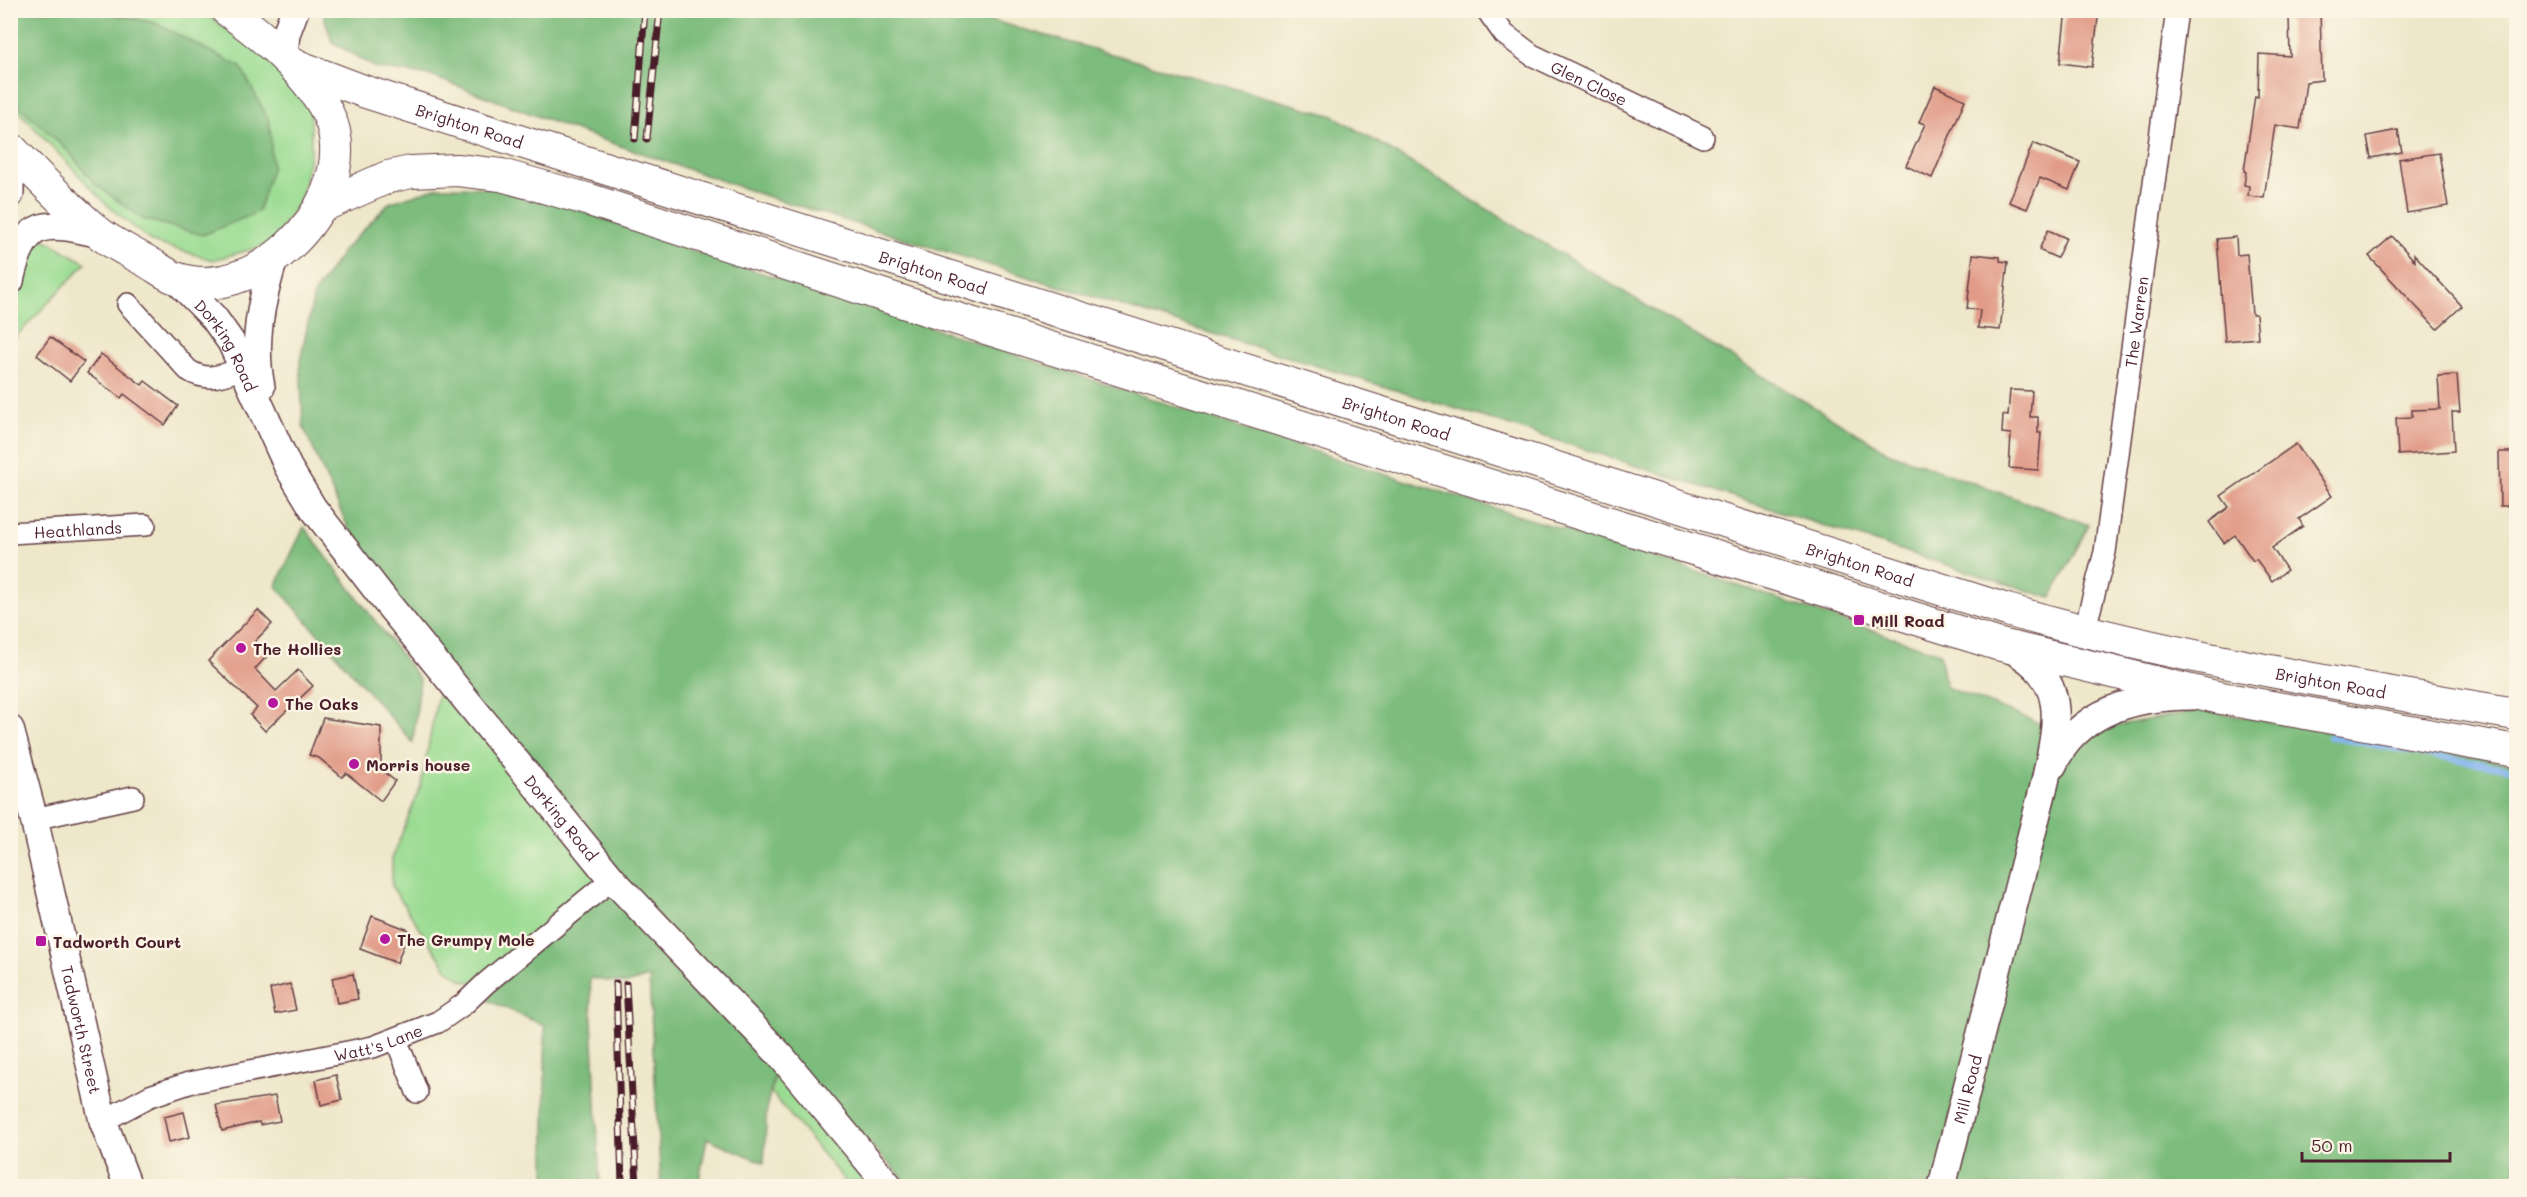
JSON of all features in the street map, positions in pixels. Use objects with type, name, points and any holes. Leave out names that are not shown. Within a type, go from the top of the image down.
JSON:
[{"type":"highway","points":[[10,148],[100,234],[174,277],[206,282],[238,278],[274,259],[289,245],[320,207],[330,190],[335,171],[334,130],[315,95],[288,59],[227,10]]},
{"type":"highway","name":"Brighton Road","points":[[288,59],[363,91],[528,144],[1982,602],[2084,632],[2250,667],[2517,714]]},
{"type":"highway","points":[[320,207],[387,177],[411,172],[480,172],[545,186],[1237,407],[2006,647],[2216,697],[2517,751]]},
{"type":"main road","points":[[288,59],[283,44],[295,10]]},
{"type":"main road","points":[[10,157],[10,194]]},
{"type":"main road","points":[[10,281],[21,248],[32,232],[51,224],[100,234]]},
{"type":"main road","name":"Dorking Road","points":[[268,422],[256,356],[259,314],[274,259]]},
{"type":"main road","name":"Dorking Road","points":[[174,277],[214,318],[231,342],[288,467],[313,508],[434,663],[612,879],[780,1055],[889,1186]]},
{"type":"main road","name":"Mill Road","points":[[1942,1186],[2045,782],[2056,721],[2050,684],[2041,670],[2006,647]]},
{"type":"main road","name":"Mill Road","points":[[2045,782],[2056,758],[2072,736],[2092,719],[2115,707],[2165,697],[2216,697]]},
{"type":"main road","name":"Tadworth Street","points":[[10,729],[14,759],[34,819],[103,1121],[128,1186]]},
{"type":"street","name":"Glen Close","points":[[1487,10],[1504,34],[1532,55],[1703,137]]},
{"type":"street","name":"The Warren","points":[[2084,632],[2105,552],[2177,10]]},
{"type":"street","points":[[128,304],[188,370],[199,377],[214,378],[244,368]]},
{"type":"street","name":"Heathlands","points":[[10,533],[145,525]]},
{"type":"street","points":[[34,819],[133,797]]},
{"type":"street","name":"Watt's Lane","points":[[103,1121],[150,1096],[189,1083],[373,1047],[438,1022],[464,1004],[486,983],[612,879]]},
{"type":"street","points":[[396,1039],[417,1092]]},
{"type":"green space","points":[[322,10],[958,11],[1334,116],[1888,452],[2089,525],[2051,598],[1489,419],[766,196],[577,131],[431,76],[376,68],[332,42]]},
{"type":"green space","points":[[15,11],[99,11],[155,23],[241,67],[270,123],[272,168],[258,212],[203,235],[143,219],[95,184],[70,153],[11,98],[11,13]]},
{"type":"green space","points":[[99,11],[202,11],[269,60],[311,112],[311,151],[301,199],[271,244],[213,260],[152,242],[108,206],[11,103],[11,98],[70,153],[95,184],[155,23]]},
{"type":"green space","points":[[438,187],[520,188],[669,243],[1381,473],[1649,556],[1940,653],[1946,687],[2044,725],[2056,758],[2114,726],[2201,710],[2516,764],[2516,1186],[911,1186],[780,1055],[767,1105],[764,1163],[707,1138],[698,1186],[661,1186],[649,977],[626,984],[590,978],[600,1186],[545,1186],[545,1026],[485,999],[611,879],[442,672],[350,532],[303,426],[300,361],[314,294],[343,251],[389,203]]},
{"type":"green space","points":[[32,232],[86,263],[11,342],[10,279]]},
{"type":"green space","points":[[304,527],[420,680],[413,743],[276,586]]},
{"type":"green space","points":[[442,672],[612,879],[475,983],[464,981],[447,969],[392,887],[392,859],[421,785]]},
{"type":"green space","points":[[780,1055],[889,1186],[849,1186],[771,1092]]},
{"type":"building","points":[[2066,10],[2099,10],[2092,67],[2060,63]]},
{"type":"building","points":[[2296,10],[2320,10],[2322,80],[2306,82],[2300,129],[2275,125],[2264,198],[2248,196],[2249,186],[2244,185],[2246,172],[2244,171],[2255,96],[2258,97],[2259,54],[2290,56],[2289,16],[2296,15]]},
{"type":"building","points":[[1935,86],[1965,100],[1932,178],[1906,166],[1925,124],[1919,122]]},
{"type":"building","points":[[2398,130],[2402,152],[2371,158],[2367,136]]},
{"type":"building","points":[[2033,143],[2080,162],[2069,190],[2040,178],[2027,209],[2009,202]]},
{"type":"building","points":[[2439,153],[2448,206],[2407,213],[2399,159]]},
{"type":"building","points":[[2048,230],[2066,238],[2057,258],[2039,250]]},
{"type":"building","points":[[2392,236],[2415,261],[2414,254],[2462,306],[2437,329],[2369,256]]},
{"type":"building","points":[[2236,237],[2237,255],[2247,254],[2252,314],[2256,314],[2258,338],[2225,341],[2217,239]]},
{"type":"building","points":[[1973,254],[2000,257],[2000,261],[2008,262],[2000,330],[1978,328],[1980,310],[1967,309]]},
{"type":"building","points":[[50,337],[84,362],[70,381],[37,355]]},
{"type":"building","points":[[101,354],[142,385],[145,381],[178,406],[165,425],[124,394],[121,398],[87,373]]},
{"type":"building","points":[[2457,375],[2460,412],[2452,412],[2454,451],[2398,455],[2396,418],[2412,417],[2412,410],[2440,409],[2438,376]]},
{"type":"building","points":[[2010,390],[2032,391],[2030,417],[2038,417],[2038,433],[2041,433],[2038,470],[2009,468],[2011,434],[2002,433],[2003,415],[2008,416]]},
{"type":"building","points":[[2296,444],[2332,496],[2299,519],[2303,526],[2272,548],[2287,570],[2272,581],[2256,559],[2253,561],[2235,535],[2224,543],[2209,522],[2229,507],[2221,496]]},
{"type":"building","points":[[2499,452],[2517,452],[2517,506],[2500,506]]},
{"type":"building","points":[[258,610],[272,624],[255,641],[268,655],[255,669],[276,691],[298,670],[313,686],[265,731],[250,715],[257,708],[208,661]]},
{"type":"building","name":"Morris house","points":[[323,718],[381,727],[381,770],[395,781],[381,801],[346,773],[342,777],[319,758],[309,755]]},
{"type":"building","name":"The Grumpy Mole","points":[[372,916],[409,930],[397,963],[360,949]]},
{"type":"building","points":[[353,974],[358,999],[337,1003],[332,978]]},
{"type":"building","points":[[290,984],[296,1010],[275,1014],[270,989]]},
{"type":"building","points":[[336,1075],[342,1100],[321,1105],[316,1080]]},
{"type":"building","points":[[275,1096],[280,1121],[260,1125],[259,1122],[222,1131],[216,1105]]},
{"type":"building","points":[[184,1112],[190,1137],[169,1142],[164,1117]]},
{"type":"waterway","points":[[2329,737],[2516,770]]},
{"type":"railway","points":[[635,139],[645,10]]},
{"type":"railway","points":[[647,139],[660,10]]},
{"type":"railway","points":[[616,983],[622,1186]]},
{"type":"railway","points":[[626,984],[637,1186]]},
{"type":"place","name":"Mill Road","points":[[1859,620]]},
{"type":"place","name":"The Hollies","points":[[241,648]]},
{"type":"place","name":"The Oaks","points":[[273,703]]},
{"type":"place","name":"Morris house","points":[[354,764]]},
{"type":"place","name":"The Grumpy Mole","points":[[385,939]]},
{"type":"place","name":"Tadworth Court","points":[[41,941]]}]
